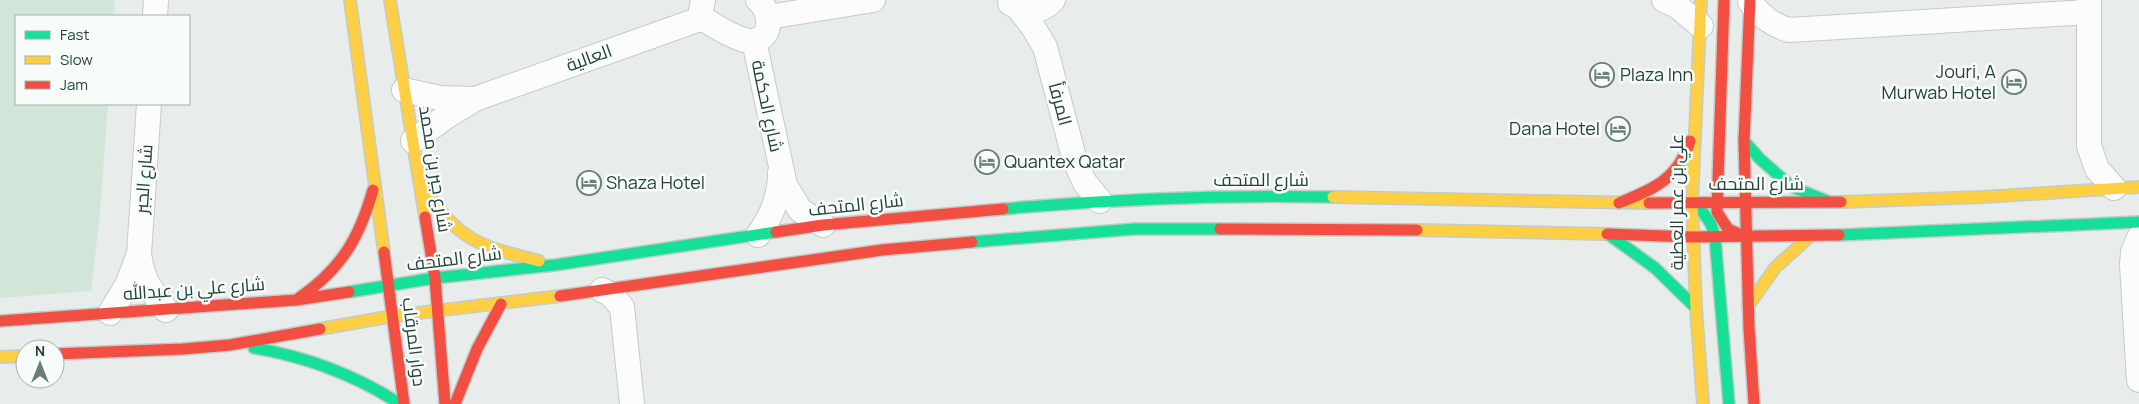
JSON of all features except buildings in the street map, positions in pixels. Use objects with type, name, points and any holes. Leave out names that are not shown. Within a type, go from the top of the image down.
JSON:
[{"type":"street","points":[[155,15],[156,0]]},
{"type":"street","points":[[350,0],[388,285]]},
{"type":"street","name":"شارع جبر بن محمد","points":[[390,0],[435,278],[445,404]]},
{"type":"street","points":[[703,9],[739,38],[754,41],[761,38],[769,25],[763,8],[874,0]]},
{"type":"street","points":[[1009,3],[1029,11],[1039,10],[1054,0]]},
{"type":"street","name":"المرفأ","points":[[1045,48],[1054,0]]},
{"type":"street","points":[[1664,0],[1678,6],[1701,26]]},
{"type":"street","name":"علي بن عمر العطية","points":[[1702,0],[1694,125],[1692,202],[1696,308],[1703,404]]},
{"type":"street","points":[[1724,0],[1716,202],[1720,221],[1736,235],[1746,237]]},
{"type":"street","points":[[1750,1],[1767,20],[1777,27],[1789,30],[2088,6],[2089,146],[2097,168],[2114,188]]},
{"type":"street","points":[[1750,1],[1744,141],[1748,306],[1754,404]]},
{"type":"street","name":"المرفأ","points":[[1009,3],[1033,27],[1045,48],[1075,161],[1085,183],[1100,201]]},
{"type":"street","name":"العالية","points":[[412,141],[444,118],[476,99],[703,9]]},
{"type":"street","name":"شارع الحكمة","points":[[754,41],[784,185],[795,204],[805,214],[823,225]]},
{"type":"street","name":"العالية","points":[[404,90],[440,98],[476,99]]},
{"type":"street","name":"شارع الجبر","points":[[110,312],[127,285],[139,254],[149,105]]},
{"type":"street","points":[[1619,203],[1658,186],[1676,171],[1688,153],[1694,125]]},
{"type":"street","points":[[1744,141],[1760,159],[1792,187],[1830,202]]},
{"type":"street","points":[[1059,204],[1068,185],[1075,161]]},
{"type":"street","name":"شارع الحكمة","points":[[758,235],[766,224],[778,199],[780,171]]},
{"type":"street","points":[[296,300],[324,280],[347,254],[366,219],[375,181]]},
{"type":"street","points":[[419,181],[446,220],[467,237],[491,249],[555,265]]},
{"type":"street","name":"شارع المتحف","points":[[388,285],[555,265],[823,225],[1100,201],[1224,197],[1328,197],[1619,203],[1830,202],[1984,197],[2139,187]]},
{"type":"street","points":[[1692,202],[1703,212],[1711,224],[1716,237],[1729,404]]},
{"type":"street","points":[[65,354],[183,349],[230,345],[393,316],[501,304],[882,250],[1044,234],[1108,230],[1452,230],[1693,237],[1809,237],[2139,222]]},
{"type":"street","points":[[1608,234],[1655,267],[1677,286],[1696,308]]},
{"type":"street","points":[[1748,306],[1761,285],[1779,263],[1791,250],[1809,237]]},
{"type":"street","points":[[2139,238],[2133,252],[2132,275],[2139,380]]},
{"type":"street","name":"شارع الجبر","points":[[139,254],[147,285],[166,310]]},
{"type":"street","name":"شارع علي بن عبدالله","points":[[0,321],[296,300],[388,285]]},
{"type":"street","name":"دوار المرقاب","points":[[388,285],[402,404]]},
{"type":"street","points":[[602,290],[618,301],[622,307],[632,404]]},
{"type":"street","points":[[455,404],[477,349],[501,304]]},
{"type":"street","points":[[230,345],[273,350],[315,362],[356,377],[402,404]]},
{"type":"street","points":[[0,357],[15,356]]},
{"type":"green space","points":[[0,0],[115,0],[114,15],[15,15],[15,105],[108,105],[100,213],[91,291],[0,298]]},
{"type":"traffic: fast","points":[[1744,141],[1760,159],[1792,187],[1830,202]]},
{"type":"traffic: fast","points":[[1003,209],[1168,198],[1333,197]]},
{"type":"traffic: fast","points":[[1702,211],[1711,224],[1715,237],[1729,404]]},
{"type":"traffic: fast","points":[[1839,235],[2139,222]]},
{"type":"traffic: fast","points":[[972,242],[1135,229],[1220,229]]},
{"type":"traffic: fast","points":[[349,292],[435,278],[555,265],[776,232]]},
{"type":"traffic: fast","points":[[1608,234],[1655,268],[1696,308]]},
{"type":"traffic: fast","points":[[254,348],[293,356],[330,368],[366,384],[400,404]]},
{"type":"traffic: slow","points":[[350,0],[384,252]]},
{"type":"traffic: slow","points":[[390,0],[425,217]]},
{"type":"traffic: slow","points":[[1701,0],[1692,202],[1696,308],[1703,404]]},
{"type":"traffic: slow","points":[[1841,202],[1984,197],[2139,187]]},
{"type":"traffic: slow","points":[[424,188],[448,220],[472,239],[501,251],[539,261]]},
{"type":"traffic: slow","points":[[1333,197],[1649,203]]},
{"type":"traffic: slow","points":[[1417,230],[1607,234]]},
{"type":"traffic: slow","points":[[1748,306],[1775,268],[1809,237]]},
{"type":"traffic: slow","points":[[320,329],[393,316],[560,296]]},
{"type":"traffic: slow","points":[[0,357],[15,356]]},
{"type":"traffic: jam","points":[[1724,0],[1717,212],[1728,229],[1746,237]]},
{"type":"traffic: jam","points":[[1750,0],[1744,141],[1749,328],[1754,404]]},
{"type":"traffic: jam","points":[[1619,203],[1643,193],[1663,181],[1679,165],[1690,141]]},
{"type":"traffic: jam","points":[[299,298],[326,276],[346,252],[355,238],[368,208],[373,190]]},
{"type":"traffic: jam","points":[[1649,203],[1841,202]]},
{"type":"traffic: jam","points":[[776,232],[823,225],[1003,209]]},
{"type":"traffic: jam","points":[[425,217],[435,278],[445,404]]},
{"type":"traffic: jam","points":[[1220,229],[1417,230]]},
{"type":"traffic: jam","points":[[1607,234],[1693,237],[1839,235]]},
{"type":"traffic: jam","points":[[560,296],[882,250],[972,242]]},
{"type":"traffic: jam","points":[[384,252],[404,404]]},
{"type":"traffic: jam","points":[[0,321],[296,300],[349,292]]},
{"type":"traffic: jam","points":[[455,404],[477,349],[501,304]]},
{"type":"traffic: jam","points":[[65,354],[183,349],[230,345],[320,329]]},
{"type":"place","name":"Plaza Inn","points":[[1602,75]]},
{"type":"place","name":"Jouri, A Murwab Hotel","points":[[2014,82]]},
{"type":"place","name":"Dana Hotel","points":[[1618,129]]},
{"type":"place","name":"Quantex Qatar","points":[[987,162]]},
{"type":"place","name":"Shaza Hotel","points":[[589,183]]}]
